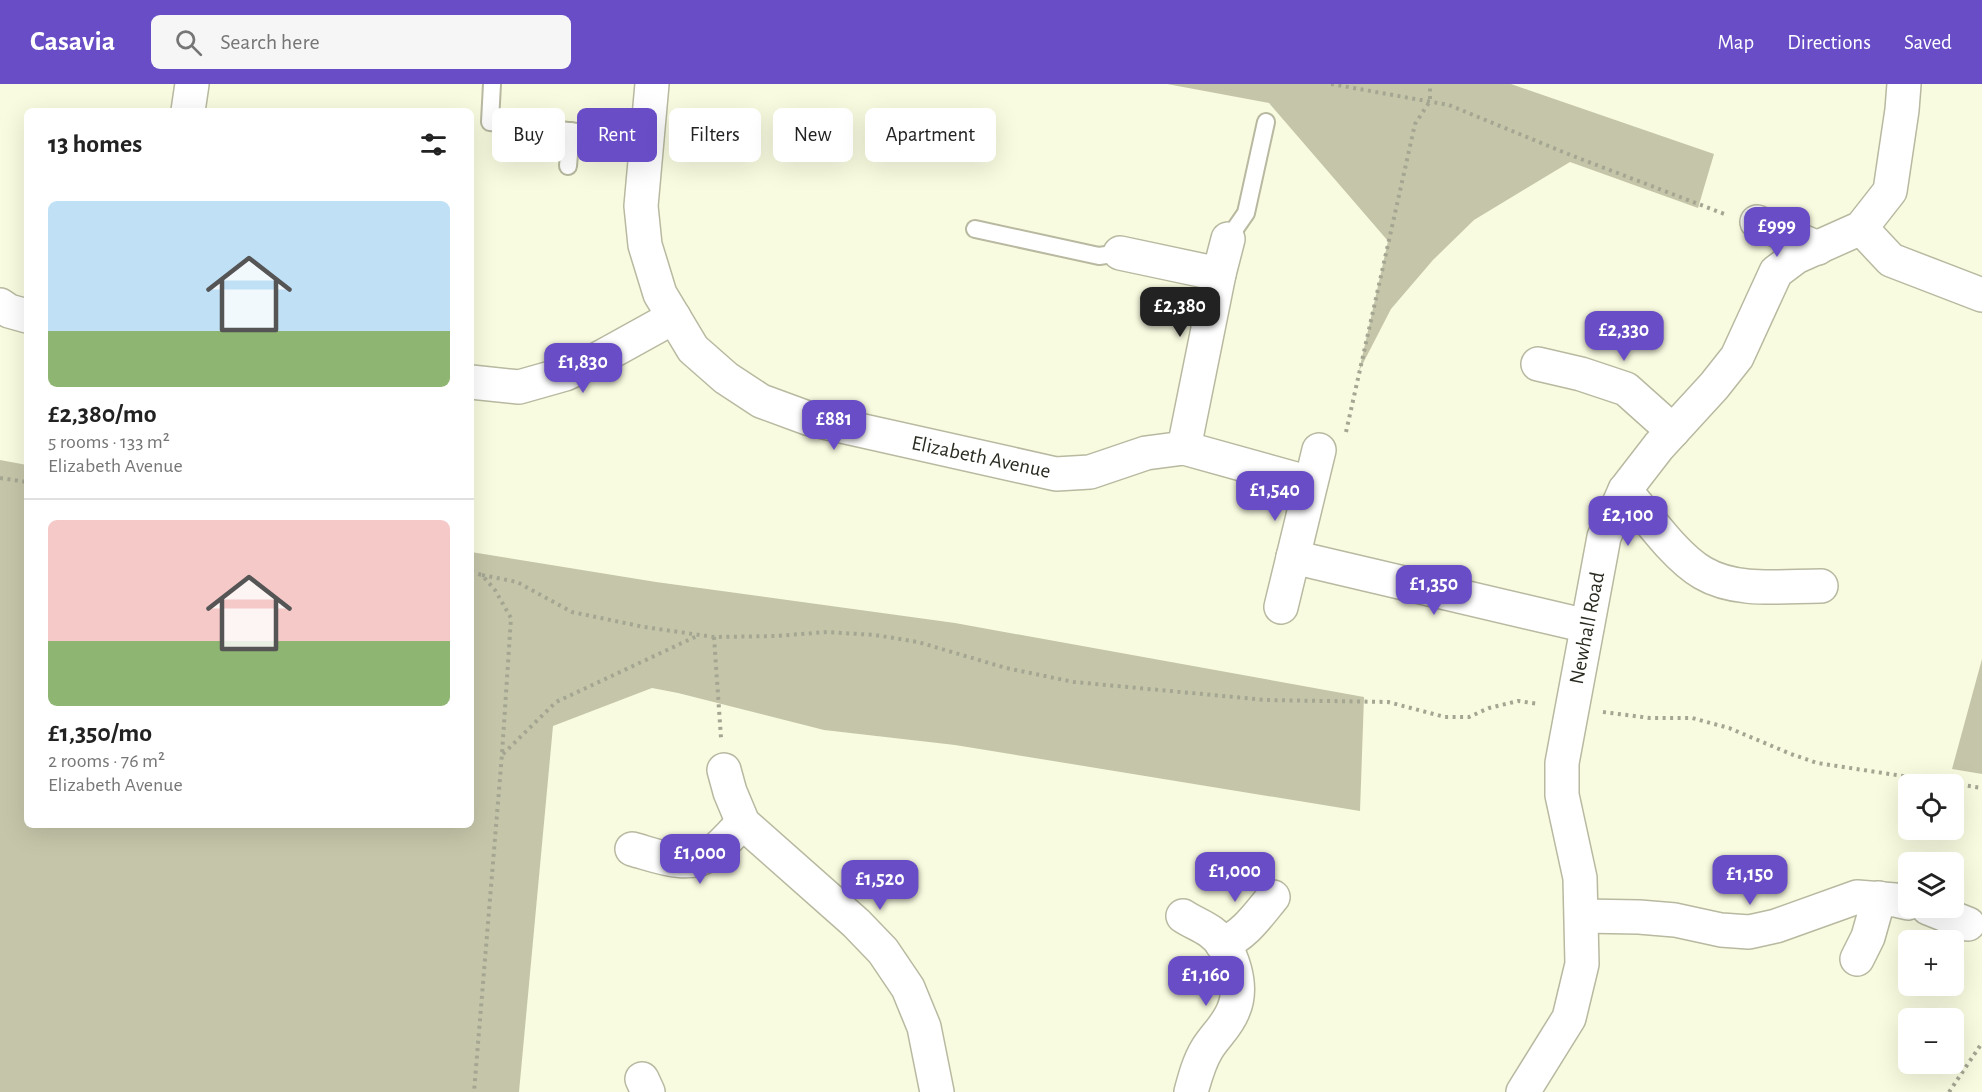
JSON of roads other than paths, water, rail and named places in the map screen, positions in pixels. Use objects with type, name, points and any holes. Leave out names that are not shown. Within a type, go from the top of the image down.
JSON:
[{"type":"street","points":[[188,108],[192,84]]},
{"type":"street","name":"Elizabeth Avenue","points":[[650,108],[652,84]]},
{"type":"street","name":"Newhall Road","points":[[1523,1092],[1569,1018],[1582,964],[1580,878],[1562,795],[1562,763],[1604,537],[1625,490],[1737,357],[1776,272],[1796,257],[1861,228],[1890,191],[1904,84]]},
{"type":"street","name":"Elizabeth Avenue","points":[[645,162],[641,206],[645,245],[660,294],[693,349],[726,378],[761,401],[810,420],[1056,474],[1090,472],[1146,453],[1184,448],[1310,483]]},
{"type":"street","points":[[1757,222],[1818,248]]},
{"type":"street","points":[[1861,228],[1891,260],[1982,295]]},
{"type":"street","points":[[1184,448],[1228,239]]},
{"type":"street","points":[[1120,254],[1219,274]]},
{"type":"street","points":[[0,305],[9,311],[24,315]]},
{"type":"street","points":[[474,382],[519,387],[565,374],[598,359],[674,317]]},
{"type":"street","points":[[1538,364],[1581,374],[1626,389],[1673,431]]},
{"type":"street","points":[[1281,607],[1319,450]]},
{"type":"street","points":[[1625,490],[1683,558],[1704,574],[1752,586],[1821,586]]},
{"type":"street","points":[[1293,557],[1587,626]]},
{"type":"street","points":[[724,770],[742,823],[856,923],[883,951],[908,988],[924,1027],[937,1092]]},
{"type":"street","points":[[632,849],[687,862],[700,859],[713,852],[742,823]]},
{"type":"street","points":[[1222,944],[1233,940],[1273,897]]},
{"type":"street","points":[[1582,916],[1663,919],[1721,930],[1749,932],[1776,926],[1857,897],[1893,900],[1868,937],[1857,959]]},
{"type":"street","points":[[1183,916],[1213,933],[1222,944],[1236,974],[1238,990],[1234,1011],[1208,1048],[1198,1068],[1191,1092]]},
{"type":"street","points":[[1953,918],[1968,924]]},
{"type":"lane","points":[[492,84],[490,122],[577,132]]},
{"type":"lane","points":[[1228,239],[1246,213],[1266,122]]},
{"type":"lane","points":[[568,166],[571,131]]},
{"type":"lane","points":[[975,229],[1099,256],[1120,254]]}]
